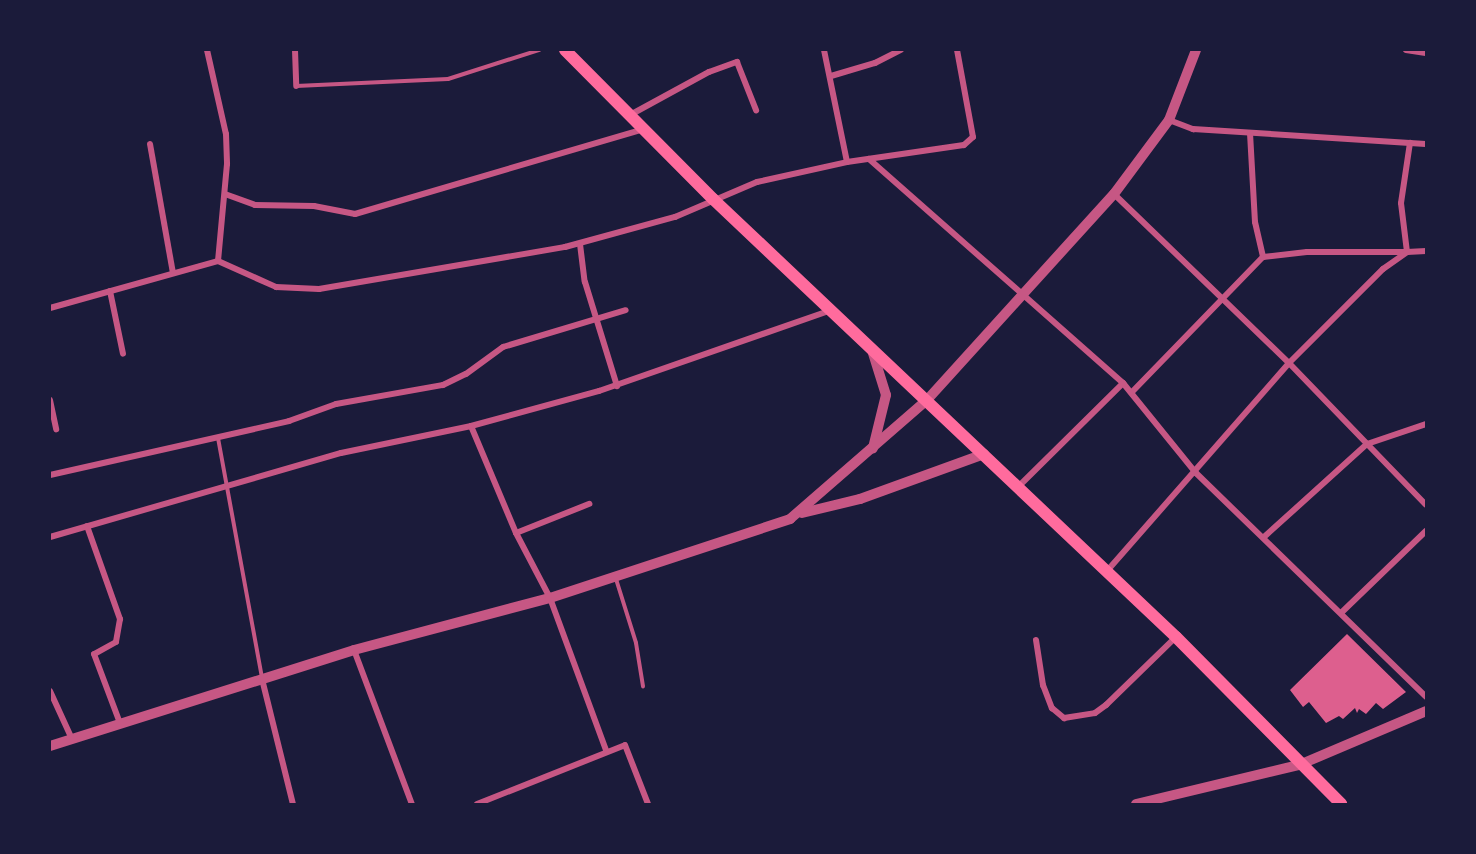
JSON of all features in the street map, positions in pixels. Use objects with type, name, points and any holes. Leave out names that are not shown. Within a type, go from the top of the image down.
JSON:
[{"type":"main road","points":[[566,50],[713,199],[870,344],[1176,637],[1299,765],[1341,804]]},
{"type":"street","points":[[207,50],[226,134],[225,194],[218,261]]},
{"type":"street","points":[[296,50],[296,86]]},
{"type":"street","points":[[824,50],[831,75],[847,162]]},
{"type":"street","points":[[831,75],[875,63],[901,50]]},
{"type":"street","points":[[50,308],[218,261],[276,287],[318,289],[580,244],[675,217],[757,182],[847,162],[964,145],[972,137],[957,50]]},
{"type":"street","points":[[50,746],[354,650],[550,598],[780,523],[799,513],[927,399],[1019,294],[1114,194],[1169,120],[1196,50]]},
{"type":"street","points":[[1406,50],[1426,53]]},
{"type":"street","points":[[630,115],[699,77],[736,62],[756,110]]},
{"type":"street","points":[[1169,120],[1193,129],[1426,144]]},
{"type":"street","points":[[225,194],[255,205],[314,206],[355,214],[643,128]]},
{"type":"street","points":[[1250,133],[1255,222],[1263,257]]},
{"type":"street","points":[[1407,252],[1401,203],[1410,143]]},
{"type":"street","points":[[150,144],[173,273]]},
{"type":"street","points":[[869,159],[1019,294],[1123,383],[1196,473],[1426,697]]},
{"type":"street","points":[[1114,194],[1289,363],[1426,505]]},
{"type":"street","points":[[580,244],[596,318],[617,386]]},
{"type":"street","points":[[1132,392],[1263,257],[1307,252],[1426,251]]},
{"type":"street","points":[[1107,571],[1196,473],[1289,363],[1383,269],[1407,252]]},
{"type":"street","points":[[110,291],[123,354]]},
{"type":"street","points":[[50,476],[289,421],[336,404],[443,385],[466,374],[503,347],[626,310]]},
{"type":"street","points":[[50,537],[341,453],[471,426],[617,386],[833,310]]},
{"type":"street","points":[[870,344],[886,395],[872,450]]},
{"type":"street","points":[[1020,486],[1123,383]]},
{"type":"street","points":[[50,399],[56,429]]},
{"type":"street","points":[[1264,537],[1367,444],[1426,424]]},
{"type":"street","points":[[471,426],[516,533],[550,598],[606,750]]},
{"type":"street","points":[[799,513],[860,499],[984,454]]},
{"type":"street","points":[[516,533],[589,504]]},
{"type":"street","points":[[87,526],[120,619],[116,642],[94,654],[120,723]]},
{"type":"street","points":[[1341,613],[1426,531]]},
{"type":"street","points":[[1036,640],[1043,685],[1052,708],[1064,718],[1095,713],[1176,637]]},
{"type":"street","points":[[354,650],[412,804]]},
{"type":"street","points":[[262,679],[293,804]]},
{"type":"street","points":[[50,692],[72,739]]},
{"type":"street","points":[[1136,804],[1299,765],[1426,711]]},
{"type":"street","points":[[477,804],[606,750],[625,745],[648,804]]},
{"type":"lane","points":[[296,86],[448,79],[539,50]]},
{"type":"lane","points":[[218,437],[262,679]]},
{"type":"lane","points":[[615,575],[636,643],[643,686]]},
{"type":"building","points":[[1347,634],[1406,692],[1383,709],[1376,703],[1366,714],[1359,709],[1357,713],[1355,708],[1343,719],[1339,716],[1326,723],[1309,702],[1303,707],[1290,690]]}]
